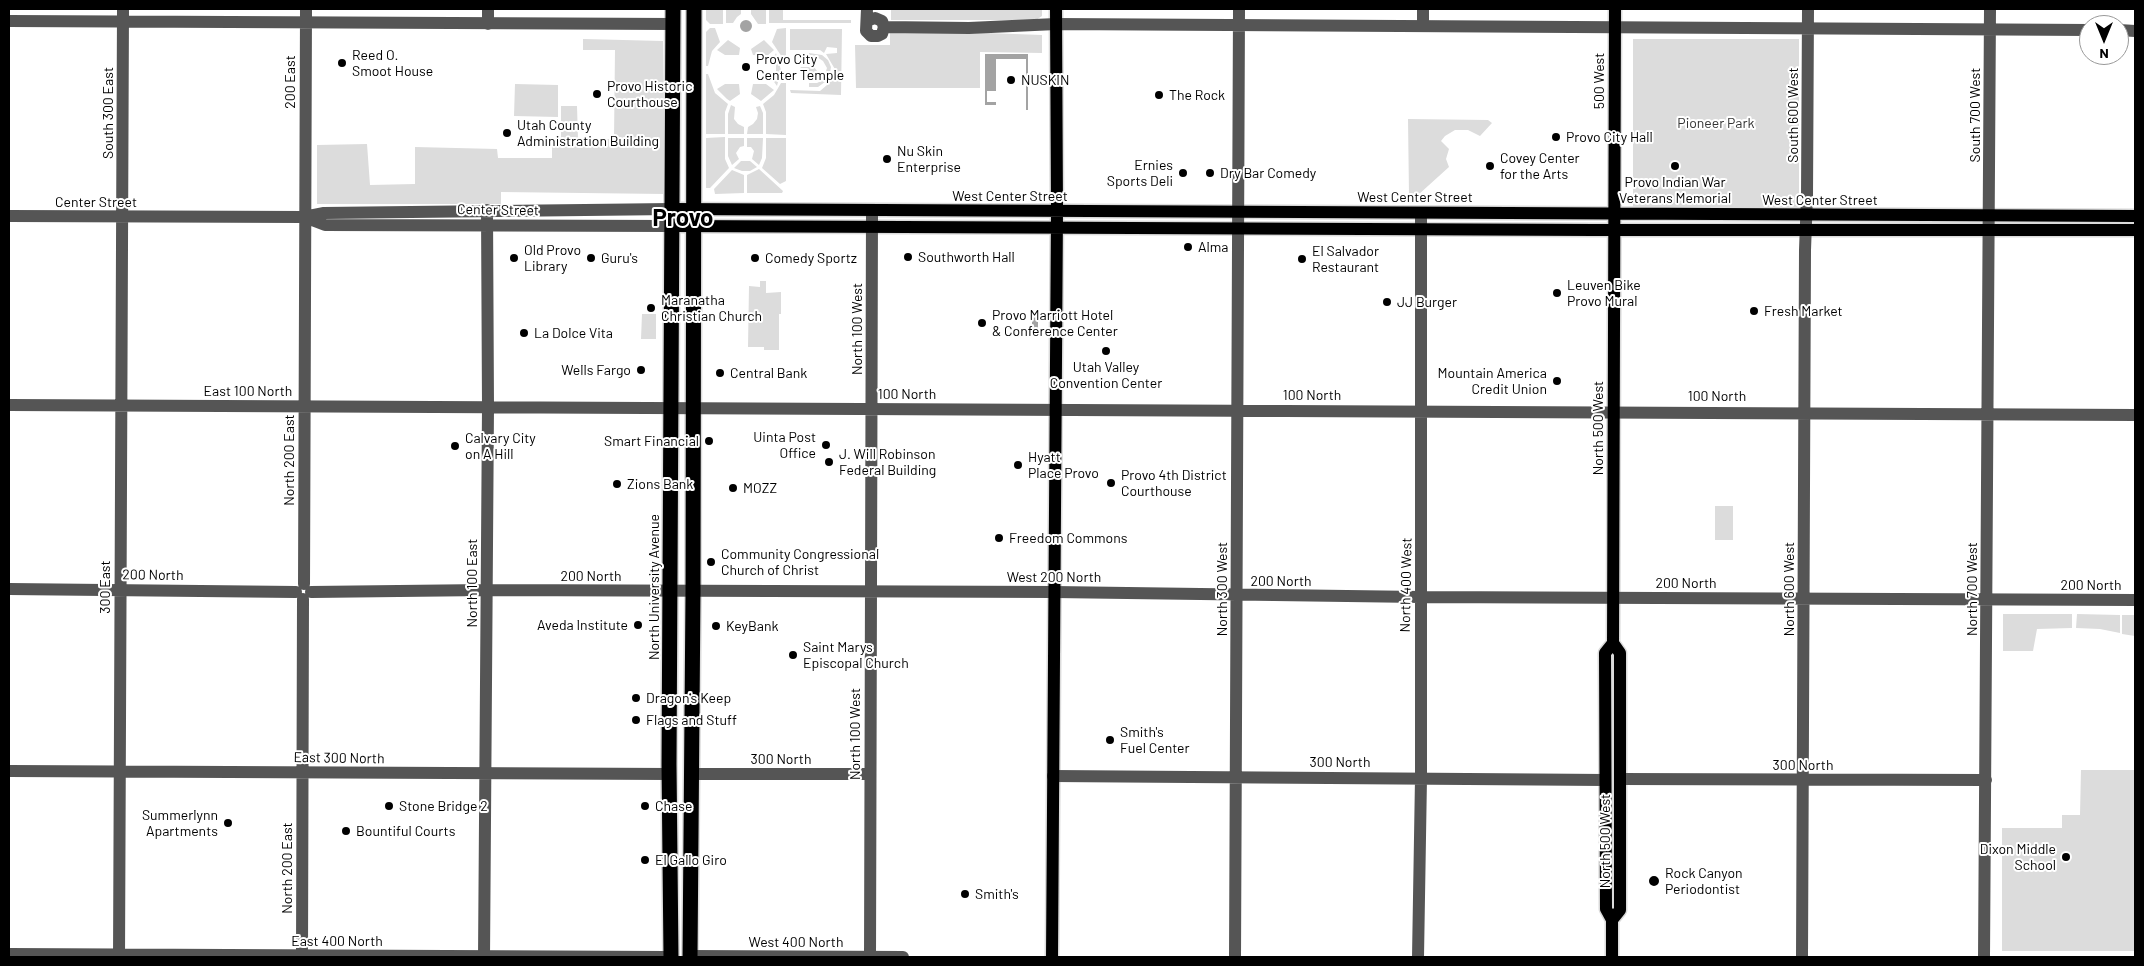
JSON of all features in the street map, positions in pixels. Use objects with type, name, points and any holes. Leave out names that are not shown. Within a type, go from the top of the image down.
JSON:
[{"type":"highway","name":"North University Avenue","points":[[671,957],[670,592],[673,9]]},
{"type":"highway","points":[[690,957],[694,408],[694,9]]},
{"type":"main road","points":[[1052,957],[1057,211],[1056,9]]},
{"type":"main road","name":"500 West","points":[[1614,214],[1615,9]]},
{"type":"main road","name":"West Center Street","points":[[694,217],[872,210],[1057,211],[1422,230],[1614,230],[1806,222]]},
{"type":"main road","name":"West Center Street","points":[[694,217],[873,227],[1056,228],[1421,213],[1614,214],[1806,222],[1989,222],[2135,216]]},
{"type":"main road","name":"North 500 West","points":[[1612,920],[1620,910],[1620,653],[1613,643],[1612,598],[1614,214]]},
{"type":"main road","name":"Center Street","points":[[672,217],[694,217]]},
{"type":"main road","name":"West Center Street","points":[[1989,222],[2135,230]]},
{"type":"main road","name":"North 500 West","points":[[1612,957],[1612,920],[1606,909],[1606,653],[1613,643]]},
{"type":"street","name":"200 East","points":[[304,216],[306,9]]},
{"type":"street","points":[[488,9],[488,24]]},
{"type":"street","name":"North 300 West","points":[[1235,957],[1239,9]]},
{"type":"street","points":[[1423,9],[1423,26]]},
{"type":"street","name":"South 600 West","points":[[1806,222],[1808,9]]},
{"type":"street","name":"South 700 West","points":[[1989,222],[1990,9]]},
{"type":"street","points":[[9,21],[123,15],[306,23],[673,24]]},
{"type":"street","name":"South 300 East","points":[[122,217],[123,15]]},
{"type":"street","points":[[867,15],[866,30],[871,36],[882,34],[883,19],[969,28],[1056,24],[2079,30]]},
{"type":"street","name":"Center Street","points":[[9,216],[304,216],[324,213],[487,210],[672,217]]},
{"type":"street","name":"North 100 East","points":[[484,956],[488,407],[487,210]]},
{"type":"street","name":"North 100 West","points":[[870,957],[872,210]]},
{"type":"street","name":"North 400 West","points":[[1418,957],[1421,778],[1421,213]]},
{"type":"street","name":"Center Street","points":[[304,216],[325,225],[487,225],[672,217]]},
{"type":"street","name":"North 200 East","points":[[302,957],[304,772],[304,216]]},
{"type":"street","name":"300 East","points":[[119,956],[122,217]]},
{"type":"street","name":"North 600 West","points":[[1802,957],[1806,222]]},
{"type":"street","name":"North 700 West","points":[[1984,957],[1989,222]]},
{"type":"street","name":"East 100 North","points":[[9,405],[488,407]]},
{"type":"street","name":"100 North","points":[[488,407],[2135,414]]},
{"type":"street","name":"200 North","points":[[9,589],[304,592],[486,590],[870,592]]},
{"type":"street","name":"West 200 North","points":[[870,592],[1054,592],[1238,596]]},
{"type":"street","name":"200 North","points":[[1238,596],[2135,600]]},
{"type":"street","name":"East 300 North","points":[[9,771],[670,774]]},
{"type":"street","name":"300 North","points":[[692,774],[870,774]]},
{"type":"street","name":"300 North","points":[[1053,776],[1606,780]]},
{"type":"street","name":"300 North","points":[[1620,779],[1986,780]]},
{"type":"street","name":"East 400 North","points":[[9,954],[302,957],[665,957]]},
{"type":"street","name":"West 400 North","points":[[690,957],[903,957]]},
{"type":"green space","points":[[706,9],[723,9],[723,24],[710,24],[706,20]]},
{"type":"green space","points":[[726,9],[741,9],[741,14],[733,23],[726,23]]},
{"type":"green space","points":[[751,9],[766,9],[766,24],[758,24],[751,14]]},
{"type":"green space","points":[[769,9],[783,9],[783,20],[851,20],[851,23],[769,23]]},
{"type":"green space","points":[[891,9],[1042,9],[1042,16],[1036,20],[891,20]]},
{"type":"green space","points":[[710,28],[715,28],[720,42],[712,51],[708,66],[706,66],[706,32]]},
{"type":"green space","points":[[786,28],[786,57],[782,57],[772,42],[777,29]]},
{"type":"green space","points":[[790,29],[842,29],[841,95],[791,93],[790,90],[820,91],[827,85],[836,71],[826,54],[837,53],[837,48],[827,47],[824,53],[820,50],[790,50]]},
{"type":"green space","points":[[932,31],[1042,35],[1042,53],[980,52],[980,88],[856,88],[855,45],[890,45],[890,32]]},
{"type":"green space","points":[[583,39],[663,41],[665,194],[501,192],[501,204],[317,204],[317,145],[367,144],[370,185],[415,184],[415,147],[497,149],[498,158],[552,158],[552,143],[561,143],[561,106],[577,106],[578,139],[614,139],[615,50],[583,50]]},
{"type":"green space","name":"Pioneer Park","points":[[1633,39],[1799,39],[1799,207],[1633,207]]},
{"type":"green space","points":[[728,40],[740,48],[739,55],[725,55],[717,50]]},
{"type":"green space","points":[[764,40],[774,50],[767,56],[753,55],[751,49]]},
{"type":"green space","points":[[776,53],[781,70],[777,86],[772,79],[772,76],[776,76],[776,63],[772,63],[772,61]]},
{"type":"green space","points":[[809,53],[822,55],[828,60],[831,67],[829,79],[818,87],[809,87],[809,83],[817,83],[823,80],[827,68],[823,61],[817,57],[809,57]]},
{"type":"green space","points":[[801,67],[814,67],[817,71],[814,74],[802,74],[799,70]]},
{"type":"green space","points":[[706,74],[708,74],[715,93],[728,104],[725,112],[725,134],[706,134]]},
{"type":"green space","points":[[781,83],[786,83],[786,135],[766,134],[766,112],[763,104],[774,95]]},
{"type":"green space","points":[[515,84],[558,85],[558,117],[514,116]]},
{"type":"green space","points":[[725,84],[739,84],[740,94],[730,101],[727,99],[717,89]]},
{"type":"green space","points":[[753,84],[766,84],[774,90],[761,101],[751,94]]},
{"type":"green space","points":[[731,105],[735,107],[734,119],[744,127],[744,134],[728,134],[728,114]]},
{"type":"green space","points":[[760,106],[763,113],[763,134],[747,134],[748,127],[757,119],[756,107]]},
{"type":"green space","points":[[1408,119],[1488,120],[1492,123],[1480,136],[1468,130],[1455,130],[1445,136],[1441,141],[1449,149],[1446,159],[1449,167],[1418,195],[1409,195]]},
{"type":"green space","points":[[725,137],[725,159],[729,168],[710,188],[706,188],[706,138]]},
{"type":"green space","points":[[728,138],[744,138],[744,146],[740,147],[736,153],[739,159],[732,165],[728,156]]},
{"type":"green space","points":[[747,138],[763,138],[762,158],[759,165],[752,159],[754,151],[751,147],[747,147]]},
{"type":"green space","points":[[766,138],[786,138],[786,181],[780,184],[762,168],[766,158]]},
{"type":"green space","points":[[741,161],[750,161],[757,167],[750,171],[734,168]]},
{"type":"green space","points":[[759,169],[783,191],[782,193],[747,193],[747,175]]},
{"type":"green space","points":[[732,170],[744,175],[744,193],[715,194],[714,189]]},
{"type":"green space","points":[[760,281],[766,281],[766,293],[781,292],[779,350],[764,350],[764,347],[748,347],[749,286],[760,287]]},
{"type":"green space","points":[[642,314],[656,314],[656,339],[641,339]]},
{"type":"green space","points":[[1715,506],[1733,506],[1733,540],[1715,540]]},
{"type":"green space","points":[[2003,614],[2072,614],[2072,628],[2037,629],[2033,651],[2003,651]]},
{"type":"green space","points":[[2077,614],[2120,615],[2120,633],[2100,629],[2076,628]]},
{"type":"green space","points":[[2122,615],[2135,615],[2135,636],[2122,634]]},
{"type":"green space","points":[[2081,770],[2135,770],[2135,951],[2002,951],[2002,828],[2062,828],[2062,815],[2080,815]]},
{"type":"shaded area","points":[[746,20],[752,26],[746,32],[740,26]]},
{"type":"shaded area","points":[[985,54],[1028,54],[1028,110],[1026,110],[1026,59],[996,59],[996,91],[987,91],[987,102],[996,102],[996,105],[985,105]]},
{"type":"shaded area","points":[[1032,315],[1038,315],[1038,329],[1032,329]]},
{"type":"place","name":"Reed O. Smoot House","points":[[342,63]]},
{"type":"place","name":"Provo City Center Temple","points":[[746,67]]},
{"type":"place","name":"NUSKIN","points":[[1011,80]]},
{"type":"place","name":"Provo Historic Courthouse","points":[[597,94]]},
{"type":"place","name":"The Rock","points":[[1159,95]]},
{"type":"place","name":"Utah County Administration Building","points":[[507,133]]},
{"type":"place","name":"Provo City Hall","points":[[1556,137]]},
{"type":"place","name":"Nu Skin Enterprise","points":[[887,159]]},
{"type":"place","name":"Covey Center for the Arts","points":[[1490,166]]},
{"type":"place","name":"Provo Indian War Veterans Memorial","points":[[1675,166]]},
{"type":"place","name":"Ernies Sports Deli","points":[[1183,173]]},
{"type":"place","name":"Dry Bar Comedy","points":[[1210,173]]},
{"type":"place","name":"Alma","points":[[1188,247]]},
{"type":"place","name":"Southworth Hall","points":[[908,257]]},
{"type":"place","name":"Old Provo Library","points":[[514,258]]},
{"type":"place","name":"Guru's","points":[[591,258]]},
{"type":"place","name":"Comedy Sportz","points":[[755,258]]},
{"type":"place","name":"El Salvador Restaurant","points":[[1302,259]]},
{"type":"place","name":"Leuven Bike Provo Mural","points":[[1557,293]]},
{"type":"place","name":"JJ Burger","points":[[1387,302]]},
{"type":"place","name":"Maranatha Christian Church","points":[[651,308]]},
{"type":"place","name":"Fresh Market","points":[[1754,311]]},
{"type":"place","name":"Provo Marriott Hotel & Conference Center","points":[[982,323]]},
{"type":"place","name":"La Dolce Vita","points":[[524,333]]},
{"type":"place","name":"Utah Valley Convention Center","points":[[1106,351]]},
{"type":"place","name":"Wells Fargo","points":[[641,370]]},
{"type":"place","name":"Central Bank","points":[[720,373]]},
{"type":"place","name":"Mountain America Credit Union","points":[[1557,381]]},
{"type":"place","name":"Smart Financial","points":[[709,441]]},
{"type":"place","name":"Uinta Post Office","points":[[826,445]]},
{"type":"place","name":"Calvary City on A Hill","points":[[455,446]]},
{"type":"place","name":"J. Will Robinson Federal Building","points":[[829,462]]},
{"type":"place","name":"Hyatt Place Provo","points":[[1018,465]]},
{"type":"place","name":"Provo 4th District Courthouse","points":[[1111,483]]},
{"type":"place","name":"Zions Bank","points":[[617,484]]},
{"type":"place","name":"MOZZ","points":[[733,488]]},
{"type":"place","name":"Freedom Commons","points":[[999,538]]},
{"type":"place","name":"Community Congressional Church of Christ","points":[[711,562]]},
{"type":"place","name":"Aveda Institute","points":[[638,625]]},
{"type":"place","name":"KeyBank","points":[[716,626]]},
{"type":"place","name":"Saint Marys Episcopal Church","points":[[793,655]]},
{"type":"place","name":"Dragon's Keep","points":[[636,698]]},
{"type":"place","name":"Flags and Stuff","points":[[636,720]]},
{"type":"place","name":"Smith's Fuel Center","points":[[1110,740]]},
{"type":"place","name":"Stone Bridge 2","points":[[389,806]]},
{"type":"place","name":"Chase","points":[[645,806]]},
{"type":"place","name":"Summerlynn Apartments","points":[[228,823]]},
{"type":"place","name":"Bountiful Courts","points":[[346,831]]},
{"type":"place","name":"Dixon Middle School","points":[[2066,857]]},
{"type":"place","name":"El Gallo Giro","points":[[645,860]]},
{"type":"place","name":"Rock Canyon Periodontist","points":[[1654,881]]},
{"type":"place","name":"Smith's","points":[[965,894]]},
{"type":"district","name":"Provo","points":[[683,218]]}]
